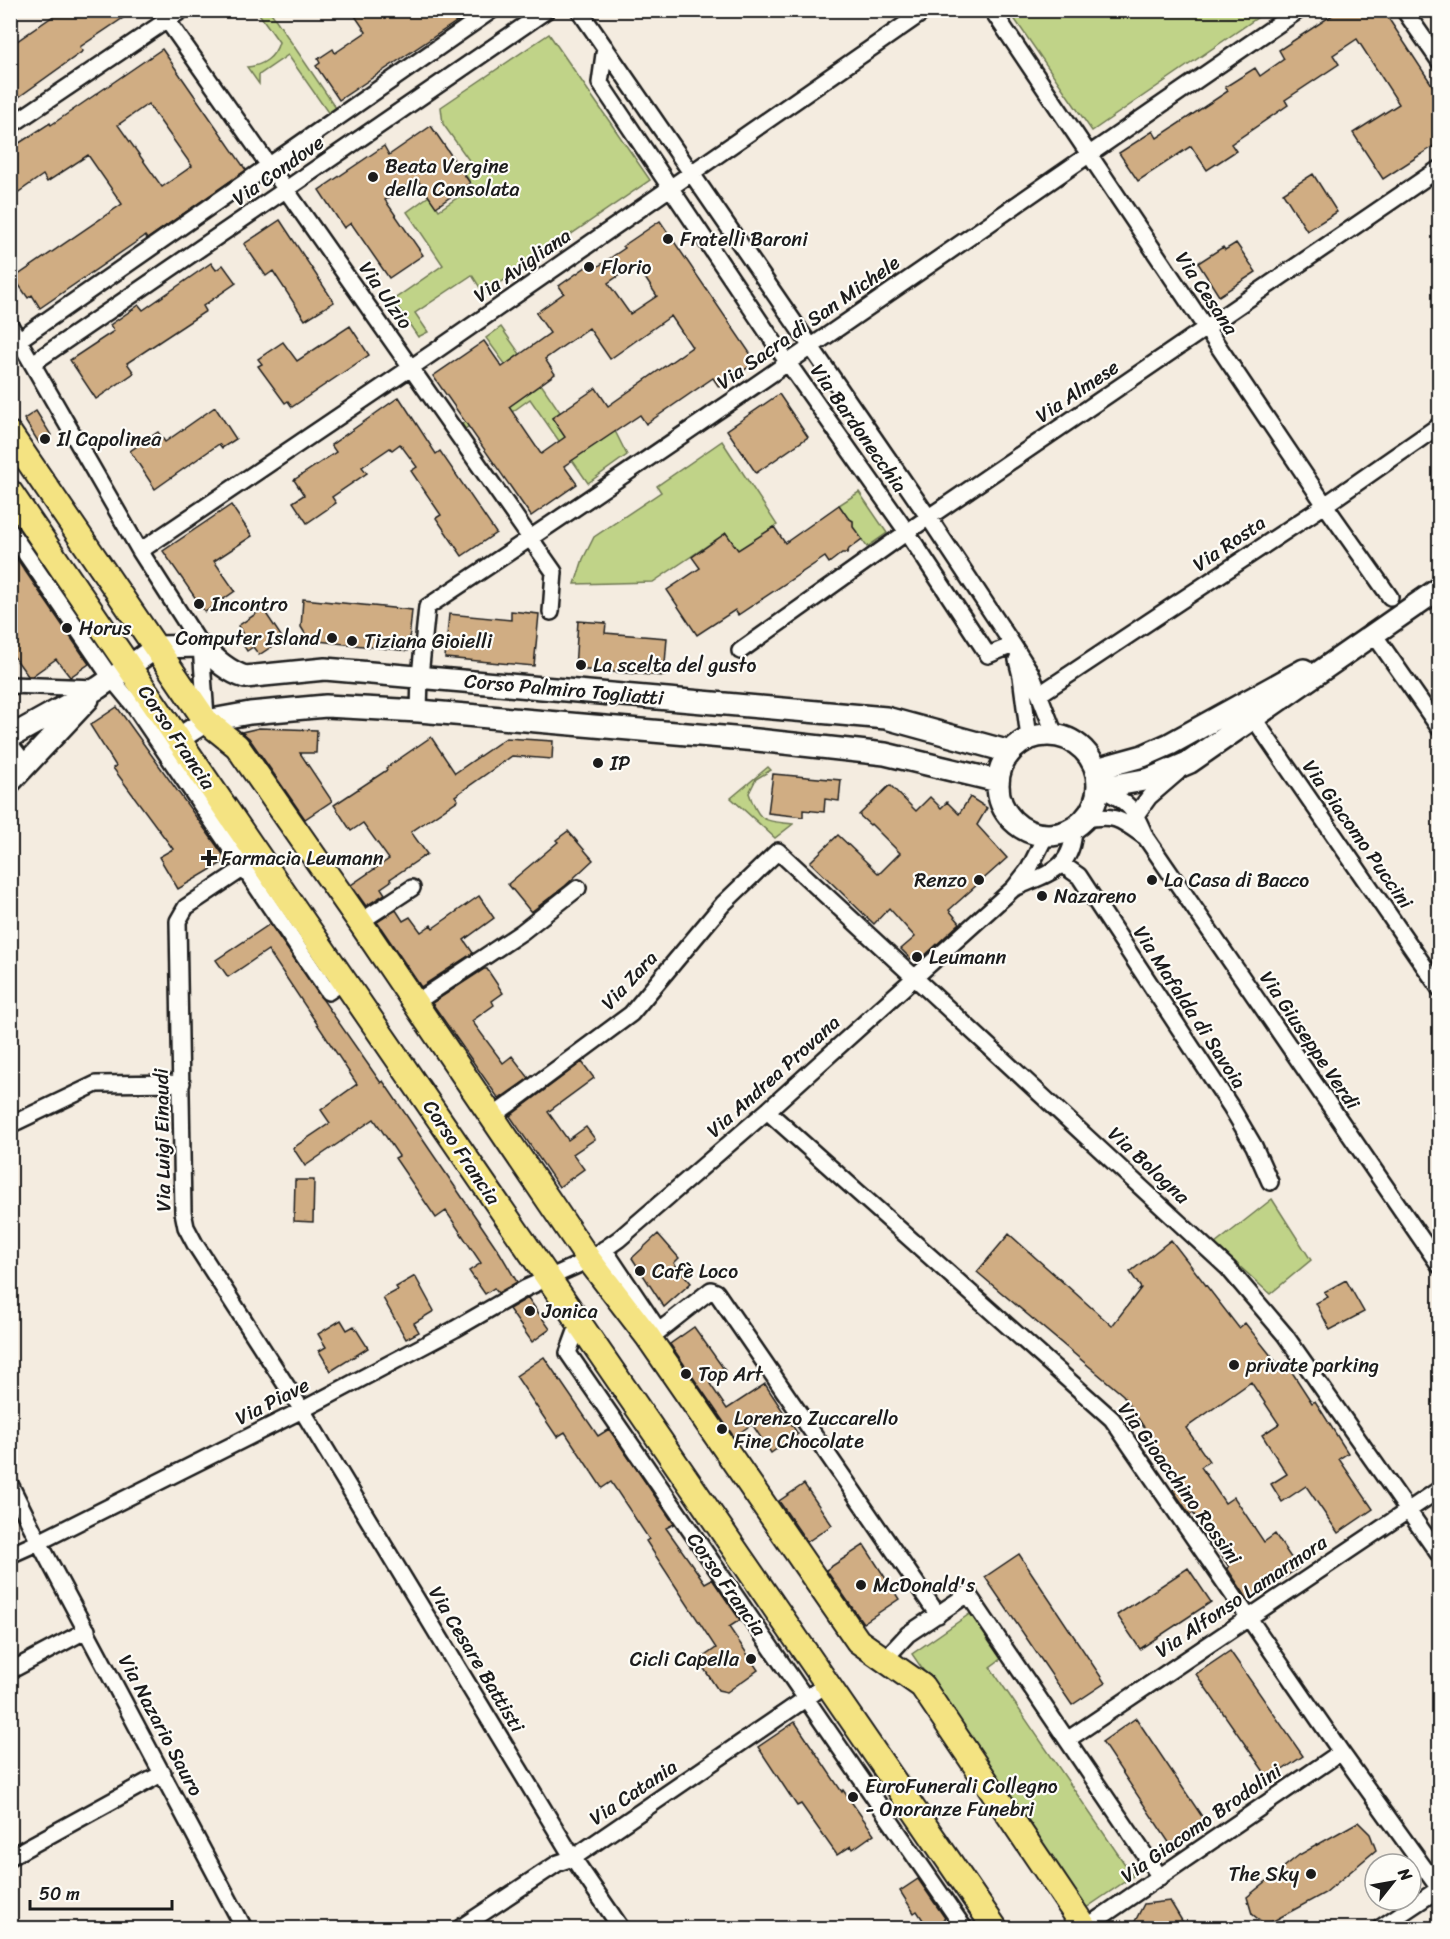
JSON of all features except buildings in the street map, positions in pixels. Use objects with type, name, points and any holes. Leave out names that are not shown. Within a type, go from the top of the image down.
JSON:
[{"type":"main road","name":"Corso Francia","points":[[10,434],[207,721],[237,746],[416,1003],[492,1117],[597,1254],[858,1641],[922,1686],[1085,1928]]},
{"type":"main road","name":"Corso Francia","points":[[10,492],[113,677],[178,738],[989,1919]]},
{"type":"street","points":[[10,126],[163,16],[182,10]]},
{"type":"street","name":"Via Condove","points":[[20,339],[492,10]]},
{"type":"street","name":"Via Condove","points":[[33,363],[547,10]]},
{"type":"street","name":"Via Bardonecchia","points":[[579,10],[693,172],[1013,645],[1031,673],[1055,735]]},
{"type":"street","name":"Via Avigliana","points":[[140,551],[412,367],[926,10]]},
{"type":"street","name":"Via Cesana","points":[[992,10],[1325,505],[1390,597]]},
{"type":"street","name":"Via Sacra di San Michele","points":[[419,711],[427,607],[788,363],[1299,10]]},
{"type":"street","points":[[1404,10],[1440,62]]},
{"type":"street","name":"Via Ulzio","points":[[163,16],[554,572],[551,612]]},
{"type":"street","name":"Via Bardonecchia","points":[[605,46],[600,83],[788,363],[907,532],[988,655],[1013,645]]},
{"type":"street","name":"Via Almese","points":[[740,651],[907,532],[1440,168]]},
{"type":"street","name":"Corso Francia","points":[[10,326],[20,339],[140,551],[201,646],[207,721]]},
{"type":"street","name":"Via Rosta","points":[[1040,694],[1325,505],[1440,425]]},
{"type":"street","name":"Corso Francia","points":[[10,531],[134,706],[328,992],[344,981]]},
{"type":"street","points":[[1098,778],[1248,711],[1440,588]]},
{"type":"street","points":[[1373,633],[1440,729]]},
{"type":"street","name":"Via Bardonecchia","points":[[1013,645],[1021,676],[1029,738]]},
{"type":"street","points":[[10,737],[113,677],[157,647],[201,646]]},
{"type":"street","name":"Corso Palmiro Togliatti","points":[[201,646],[217,662],[245,677],[325,669],[886,718],[1010,752]]},
{"type":"street","points":[[10,685],[113,677]]},
{"type":"street","points":[[10,782],[113,677]]},
{"type":"street","name":"Corso Palmiro Togliatti","points":[[178,738],[207,721],[250,713],[326,706],[419,711],[757,740],[885,754],[998,781]]},
{"type":"street","points":[[1136,815],[1149,797],[1248,711]]},
{"type":"street","name":"Via Giacomo Puccini","points":[[1248,711],[1440,989]]},
{"type":"street","points":[[1062,864],[1070,855],[1080,824],[1095,804],[1098,778],[1082,747],[1073,741],[1055,735],[1037,735],[1029,738],[1010,752],[1001,768],[998,781],[1000,800],[1012,819],[1033,833],[1046,835],[1060,834],[1080,824]]},
{"type":"street","points":[[10,744],[26,765]]},
{"type":"street","points":[[1098,778],[1150,778],[1189,763]]},
{"type":"street","name":"Via Giuseppe Verdi","points":[[1098,778],[1136,815],[1146,838],[1440,1266]]},
{"type":"street","name":"Via Giuseppe Verdi","points":[[1080,824],[1108,815],[1128,825],[1146,838]]},
{"type":"street","name":"Via Andrea Provana","points":[[548,1278],[597,1254],[619,1239],[767,1111],[1014,888],[1029,869],[1046,835]]},
{"type":"street","name":"Via Bologna","points":[[777,851],[916,977],[1228,1268],[1285,1335],[1440,1556]]},
{"type":"street","name":"Via Zara","points":[[492,1117],[631,1014],[723,904],[777,851]]},
{"type":"street","name":"Via Andrea Provana","points":[[1014,888],[1062,864]]},
{"type":"street","name":"Via Mafalda di Savoia","points":[[1062,864],[1079,876],[1231,1107],[1254,1146],[1270,1182]]},
{"type":"street","name":"Via Luigi Einaudi","points":[[244,868],[186,908],[178,921],[183,1212],[186,1227],[195,1244],[302,1410]]},
{"type":"street","points":[[360,922],[412,888]]},
{"type":"street","points":[[416,1003],[522,932],[578,888]]},
{"type":"street","points":[[10,1125],[96,1084],[182,1083]]},
{"type":"street","name":"Via Gioacchino Rossini","points":[[767,1111],[1112,1419],[1341,1752],[1439,1889]]},
{"type":"street","name":"Via Piave","points":[[10,1555],[302,1410],[548,1278]]},
{"type":"street","points":[[653,1334],[711,1290],[716,1292],[938,1615]]},
{"type":"street","name":"Corso Francia","points":[[579,1323],[568,1353],[904,1840],[960,1927]]},
{"type":"street","name":"Via Cesare Battisti","points":[[302,1410],[573,1858],[621,1929]]},
{"type":"street","name":"Via Nazario Sauro","points":[[10,1484],[244,1929]]},
{"type":"street","name":"Via Alfonso Lamarmora","points":[[1067,1740],[1248,1616],[1440,1489]]},
{"type":"street","points":[[884,1661],[908,1634],[968,1594],[1160,1877]]},
{"type":"street","points":[[10,1671],[87,1630]]},
{"type":"street","name":"Via Catania","points":[[460,1929],[558,1863],[573,1858],[827,1684]]},
{"type":"street","name":"Via Giacomo Brodolini","points":[[1085,1928],[1341,1752]]},
{"type":"street","points":[[10,1857],[163,1773]]},
{"type":"street","points":[[904,1840],[925,1826]]},
{"type":"street","points":[[1380,1929],[1439,1889]]},
{"type":"street","points":[[960,1927],[989,1919]]},
{"type":"green space","points":[[257,11],[270,11],[336,108],[329,114],[288,55],[259,75],[259,84],[247,67],[268,60],[275,52],[279,42]]},
{"type":"green space","points":[[1009,11],[1267,11],[1092,131]]},
{"type":"green space","points":[[549,34],[650,180],[484,294],[472,275],[415,313],[428,332],[418,337],[393,300],[443,265],[407,212],[429,196],[439,210],[473,187],[462,170],[471,163],[443,124],[441,107]]},
{"type":"green space","points":[[501,327],[520,354],[509,362],[530,392],[541,384],[560,412],[552,418],[578,456],[615,431],[627,455],[588,483],[530,399],[512,412],[504,401],[465,429],[462,424],[519,383],[486,338]]},
{"type":"green space","points":[[722,441],[777,525],[738,551],[726,533],[653,582],[575,584],[583,559],[594,537],[661,492],[657,486]]},
{"type":"green space","points":[[859,492],[887,533],[867,547],[853,527],[853,521],[839,505]]},
{"type":"green space","points":[[768,767],[771,770],[756,779],[749,793],[756,810],[763,818],[793,824],[775,838],[731,798]]},
{"type":"green space","points":[[1272,1199],[1311,1260],[1270,1294],[1215,1244]]},
{"type":"green space","points":[[971,1613],[1002,1658],[990,1667],[1133,1876],[1086,1908],[912,1654]]},
{"type":"place","name":"Beata Vergine della Consolata","points":[[373,177]]},
{"type":"place","name":"Fratelli Baroni","points":[[668,239]]},
{"type":"place","name":"Florio","points":[[589,267]]},
{"type":"place","name":"Il Capolinea","points":[[45,439]]},
{"type":"place","name":"Incontro","points":[[199,604]]},
{"type":"place","name":"Horus","points":[[67,628]]},
{"type":"place","name":"Computer Island","points":[[332,638]]},
{"type":"place","name":"Tiziana Gioielli","points":[[352,641]]},
{"type":"place","name":"La scelta del gusto","points":[[581,665]]},
{"type":"place","name":"IP","points":[[598,763]]},
{"type":"place","name":"Farmacia Leumann","points":[[209,858]]},
{"type":"place","name":"Renzo","points":[[979,880]]},
{"type":"place","name":"La Casa di Bacco","points":[[1152,880]]},
{"type":"place","name":"Nazareno","points":[[1042,896]]},
{"type":"place","name":"Leumann","points":[[917,957]]},
{"type":"place","name":"Cafè Loco","points":[[640,1271]]},
{"type":"place","name":"Jonica","points":[[530,1311]]},
{"type":"place","name":"private parking","points":[[1234,1365]]},
{"type":"place","name":"Top Art","points":[[686,1374]]},
{"type":"place","name":"Lorenzo Zuccarello Fine Chocolate","points":[[722,1429]]},
{"type":"place","name":"McDonald's","points":[[861,1585]]},
{"type":"place","name":"Cicli Capella","points":[[751,1659]]},
{"type":"place","name":"EuroFunerali Collegno - Onoranze Funebri","points":[[853,1797]]},
{"type":"place","name":"The Sky","points":[[1311,1874]]}]
